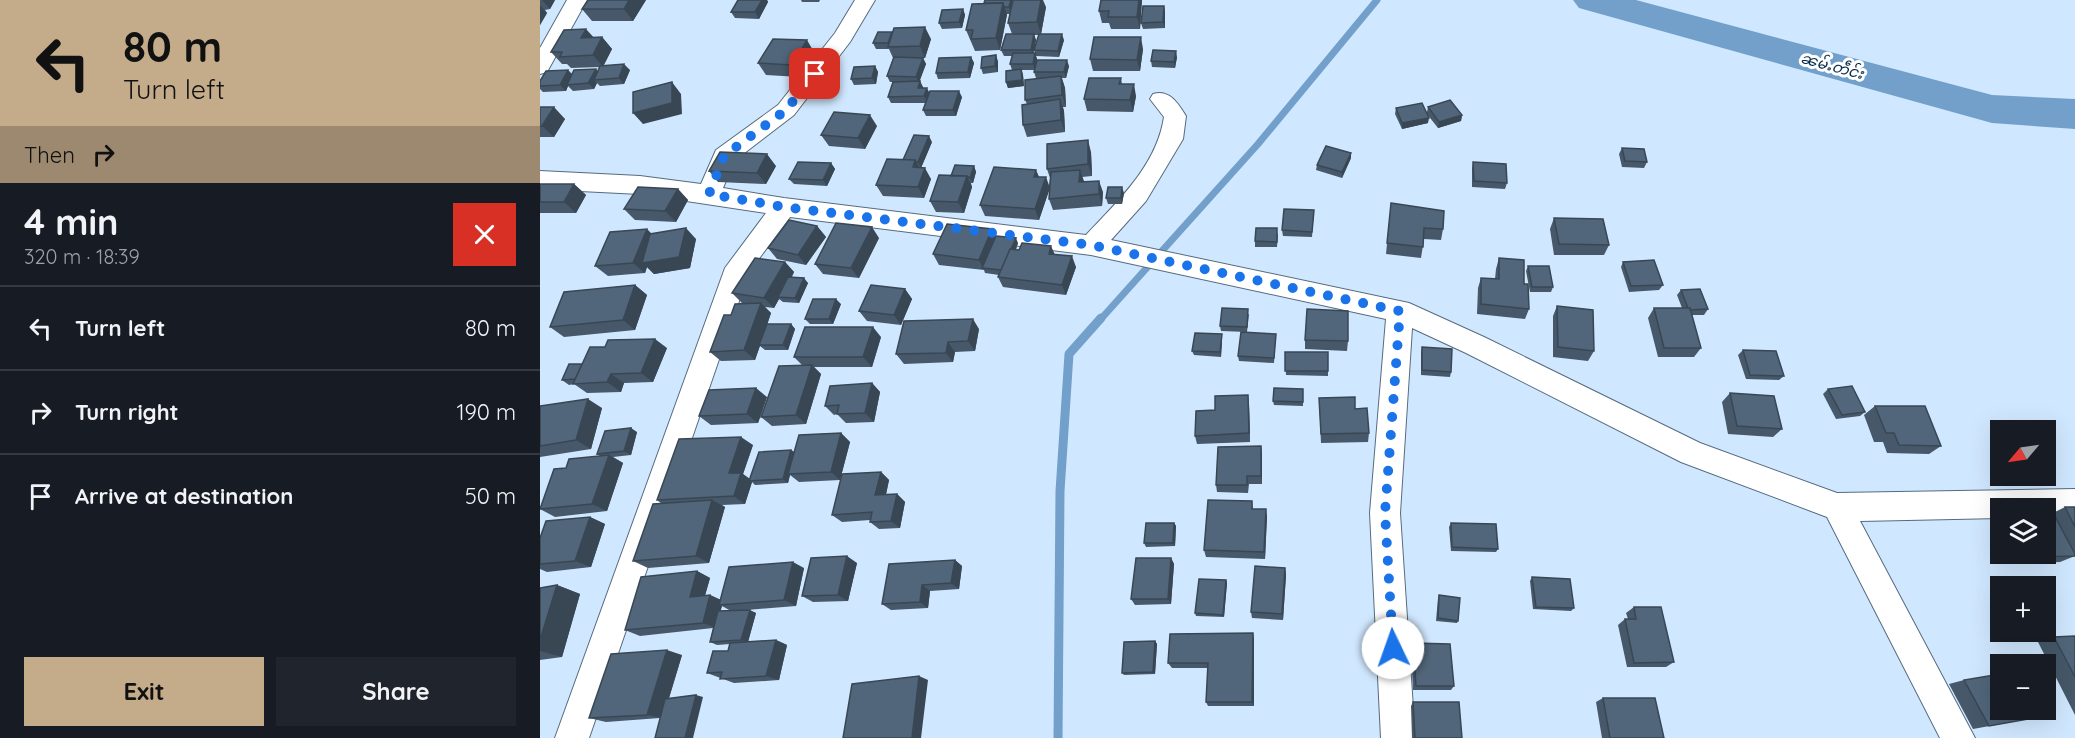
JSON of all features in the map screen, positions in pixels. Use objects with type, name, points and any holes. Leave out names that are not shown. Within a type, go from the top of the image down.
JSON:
[{"type":"street","points":[[540,67],[577,0]]},
{"type":"street","points":[[709,194],[724,156],[786,110],[843,37],[865,0]]},
{"type":"street","points":[[1091,245],[1138,195],[1172,139],[1175,116],[1161,99]]},
{"type":"street","points":[[540,180],[640,185],[784,207],[1091,245],[1400,311],[1475,345],[1691,453],[1837,507],[2075,503]]},
{"type":"street","points":[[572,738],[738,268],[784,207]]},
{"type":"street","points":[[1398,738],[1385,513],[1400,311]]},
{"type":"street","points":[[1837,507],[1958,738]]},
{"type":"building","points":[[588,0],[629,0],[624,9],[582,9]]},
{"type":"building","points":[[738,0],[762,0],[755,12],[731,12]]},
{"type":"building","points":[[985,0],[1011,0],[1009,7],[1004,7],[1003,3],[984,3]]},
{"type":"building","points":[[1013,0],[1041,0],[1037,22],[1008,23]]},
{"type":"building","points":[[1101,0],[1139,0],[1137,17],[1108,17],[1109,11],[1099,11]]},
{"type":"building","points":[[1003,3],[996,38],[971,39],[973,30],[966,30],[972,4]]},
{"type":"building","points":[[1143,6],[1164,6],[1163,22],[1141,23]]},
{"type":"building","points":[[963,9],[959,22],[939,23],[942,10]]},
{"type":"building","points":[[925,27],[920,46],[888,47],[894,28]]},
{"type":"building","points":[[586,29],[581,38],[602,37],[593,55],[560,57],[562,52],[551,52],[564,30]]},
{"type":"building","points":[[878,32],[892,32],[888,43],[873,43]]},
{"type":"building","points":[[1006,34],[1034,34],[1031,50],[1001,50]]},
{"type":"building","points":[[1039,34],[1062,34],[1058,51],[1034,50]]},
{"type":"building","points":[[1094,37],[1141,37],[1137,60],[1090,59]]},
{"type":"building","points":[[773,39],[807,40],[792,65],[758,63]]},
{"type":"building","points":[[1153,50],[1176,51],[1174,62],[1151,61]]},
{"type":"building","points":[[1013,53],[1035,53],[1033,64],[1010,64]]},
{"type":"building","points":[[996,55],[995,66],[981,68],[982,57]]},
{"type":"building","points":[[894,57],[923,58],[916,77],[887,76]]},
{"type":"building","points":[[971,57],[968,72],[936,73],[939,58]]},
{"type":"building","points":[[1037,60],[1067,60],[1064,72],[1034,72]]},
{"type":"building","points":[[624,64],[619,78],[594,80],[600,66]]},
{"type":"building","points":[[875,66],[872,78],[851,79],[854,67]]},
{"type":"building","points":[[596,69],[588,83],[567,85],[574,70]]},
{"type":"building","points":[[1021,69],[1022,80],[1006,82],[1006,71]]},
{"type":"building","points":[[568,70],[560,85],[540,86],[540,81],[546,71]]},
{"type":"building","points":[[1061,76],[1062,95],[1025,100],[1025,80]]},
{"type":"building","points":[[1089,78],[1121,78],[1119,84],[1134,84],[1130,100],[1084,99]]},
{"type":"building","points":[[920,81],[918,88],[927,88],[924,96],[888,97],[893,82]]},
{"type":"building","points":[[672,82],[672,103],[633,113],[633,92]]},
{"type":"building","points":[[930,91],[959,91],[953,110],[923,110]]},
{"type":"building","points":[[1060,99],[1061,120],[1023,125],[1022,105]]},
{"type":"building","points":[[1450,100],[1462,115],[1439,122],[1428,107]]},
{"type":"building","points":[[1422,103],[1429,118],[1402,123],[1396,108]]},
{"type":"building","points":[[540,107],[554,107],[542,126],[540,126]]},
{"type":"building","points":[[834,112],[870,115],[858,138],[821,135]]},
{"type":"building","points":[[914,135],[929,136],[918,162],[903,160]]},
{"type":"building","points":[[1088,140],[1088,164],[1047,169],[1047,144]]},
{"type":"building","points":[[1326,146],[1351,153],[1342,172],[1317,165]]},
{"type":"building","points":[[1622,148],[1644,149],[1647,162],[1625,161]]},
{"type":"building","points":[[720,152],[767,154],[757,173],[709,171]]},
{"type":"building","points":[[887,159],[915,160],[913,167],[925,168],[918,187],[876,185]]},
{"type":"building","points":[[798,162],[831,163],[823,180],[789,179]]},
{"type":"building","points":[[1473,162],[1506,164],[1507,183],[1474,181]]},
{"type":"building","points":[[955,165],[974,166],[970,178],[951,176]]},
{"type":"building","points":[[994,167],[1036,170],[1034,177],[1046,177],[1035,209],[980,205]]},
{"type":"building","points":[[1080,170],[1079,182],[1099,181],[1099,194],[1049,199],[1051,172]]},
{"type":"building","points":[[939,175],[967,176],[958,202],[930,201]]},
{"type":"building","points":[[540,184],[574,184],[564,202],[540,202]]},
{"type":"building","points":[[638,187],[678,189],[665,211],[624,209]]},
{"type":"building","points":[[1108,187],[1122,187],[1121,198],[1106,198]]},
{"type":"building","points":[[1391,203],[1444,211],[1443,229],[1424,228],[1423,247],[1387,243]]},
{"type":"building","points":[[1284,209],[1314,210],[1312,232],[1282,230]]},
{"type":"building","points":[[1554,218],[1603,219],[1609,245],[1559,244]]},
{"type":"building","points":[[789,220],[817,226],[798,255],[768,248]]},
{"type":"building","points":[[836,223],[872,227],[851,268],[815,264]]},
{"type":"building","points":[[947,224],[992,229],[979,260],[933,254]]},
{"type":"building","points":[[686,228],[679,257],[642,263],[650,234]]},
{"type":"building","points":[[1256,228],[1277,228],[1277,242],[1255,241]]},
{"type":"building","points":[[647,229],[633,263],[595,266],[610,232]]},
{"type":"building","points":[[996,236],[1016,238],[1001,270],[982,268]]},
{"type":"building","points":[[1022,243],[1051,246],[1049,254],[1072,256],[1062,285],[998,277],[1010,249],[1019,250]]},
{"type":"building","points":[[755,258],[785,262],[764,298],[732,293]]},
{"type":"building","points":[[1499,258],[1524,260],[1524,284],[1528,284],[1529,309],[1481,304],[1481,278],[1499,279]]},
{"type":"building","points":[[1654,260],[1663,285],[1631,286],[1623,262]]},
{"type":"building","points":[[1528,266],[1549,266],[1553,287],[1532,287]]},
{"type":"building","points":[[788,277],[804,278],[795,298],[778,297]]},
{"type":"building","points":[[635,285],[623,320],[550,327],[564,292]]},
{"type":"building","points":[[871,285],[905,289],[894,315],[859,311]]},
{"type":"building","points":[[1700,289],[1708,309],[1690,310],[1681,290]]},
{"type":"building","points":[[813,299],[836,299],[829,319],[805,319]]},
{"type":"building","points":[[761,303],[744,350],[710,352],[724,315],[731,315],[735,304]]},
{"type":"building","points":[[1557,306],[1593,310],[1594,351],[1558,347]]},
{"type":"building","points":[[1222,308],[1248,309],[1247,327],[1220,326]]},
{"type":"building","points":[[1654,308],[1690,308],[1701,348],[1664,348]]},
{"type":"building","points":[[1307,309],[1348,311],[1348,341],[1305,340]]},
{"type":"building","points":[[973,319],[968,341],[948,342],[946,353],[896,354],[904,321]]},
{"type":"building","points":[[767,324],[791,324],[783,345],[759,345]]},
{"type":"building","points":[[805,327],[873,327],[863,357],[794,357]]},
{"type":"building","points":[[1241,332],[1276,334],[1274,358],[1238,356]]},
{"type":"building","points":[[1195,333],[1222,334],[1220,352],[1192,351]]},
{"type":"building","points":[[655,339],[641,373],[611,374],[607,382],[573,384],[590,347],[605,347],[608,340]]},
{"type":"building","points":[[1422,347],[1452,349],[1451,372],[1422,370]]},
{"type":"building","points":[[1743,350],[1776,351],[1784,376],[1750,375]]},
{"type":"building","points":[[1285,352],[1328,352],[1328,371],[1285,371]]},
{"type":"building","points":[[569,364],[582,364],[575,379],[562,380]]},
{"type":"building","points":[[812,365],[796,415],[761,417],[779,366]]},
{"type":"building","points":[[872,383],[865,413],[837,414],[839,405],[825,406],[830,386]]},
{"type":"building","points":[[1852,386],[1865,412],[1842,415],[1828,389]]},
{"type":"building","points":[[756,388],[747,414],[699,416],[709,390]]},
{"type":"building","points":[[1274,388],[1303,389],[1303,402],[1273,401]]},
{"type":"building","points":[[1730,393],[1774,396],[1782,429],[1737,426]]},
{"type":"building","points":[[1248,395],[1249,433],[1195,436],[1196,411],[1215,410],[1215,396]]},
{"type":"building","points":[[1355,397],[1355,409],[1367,408],[1369,433],[1321,434],[1319,398]]},
{"type":"building","points":[[588,399],[576,440],[540,446],[540,406]]},
{"type":"building","points":[[1875,406],[1925,406],[1941,446],[1899,445],[1894,433],[1886,433]]},
{"type":"building","points":[[631,428],[624,451],[597,454],[605,431]]},
{"type":"building","points":[[841,433],[831,472],[788,474],[799,435]]},
{"type":"building","points":[[741,437],[729,473],[741,473],[734,496],[657,500],[679,439]]},
{"type":"building","points":[[1261,446],[1261,476],[1247,476],[1247,485],[1216,485],[1218,447]]},
{"type":"building","points":[[791,450],[783,479],[749,481],[759,452]]},
{"type":"building","points":[[609,455],[592,504],[540,509],[554,469],[566,468],[569,459]]},
{"type":"building","points":[[881,472],[875,495],[897,494],[891,521],[870,522],[872,512],[832,515],[842,474]]},
{"type":"building","points":[[712,500],[696,556],[633,561],[653,504]]},
{"type":"building","points":[[1208,500],[1252,501],[1252,509],[1266,509],[1264,552],[1204,550]]},
{"type":"building","points":[[2065,507],[2075,507],[2075,527]]},
{"type":"building","points":[[590,517],[575,561],[540,564],[540,538],[546,521]]},
{"type":"building","points":[[2056,518],[2075,554],[2075,556],[2056,557]]},
{"type":"building","points":[[1146,523],[1174,523],[1173,543],[1144,543]]},
{"type":"building","points":[[1451,523],[1496,524],[1498,549],[1452,547]]},
{"type":"building","points":[[847,556],[838,595],[802,596],[811,558]]},
{"type":"building","points":[[1136,558],[1171,558],[1168,599],[1131,599]]},
{"type":"building","points":[[955,560],[951,583],[922,585],[920,602],[882,604],[889,564]]},
{"type":"building","points":[[793,562],[784,600],[719,605],[729,567]]},
{"type":"building","points":[[1255,566],[1285,568],[1282,614],[1251,612]]},
{"type":"building","points":[[697,571],[690,597],[710,595],[703,623],[625,630],[641,577]]},
{"type":"building","points":[[1532,577],[1570,579],[1574,608],[1536,607]]},
{"type":"building","points":[[1199,579],[1226,580],[1223,615],[1195,613]]},
{"type":"building","points":[[557,585],[540,640],[540,588]]},
{"type":"building","points":[[1439,595],[1460,598],[1458,621],[1438,618]]},
{"type":"building","points":[[1634,607],[1661,607],[1674,662],[1634,663],[1625,619],[1636,619]]},
{"type":"building","points":[[750,610],[741,640],[710,642],[718,611]]},
{"type":"building","points":[[1253,633],[1252,702],[1206,702],[1208,663],[1168,663],[1170,634]]},
{"type":"building","points":[[2075,636],[2075,677],[2056,641],[2056,637]]},
{"type":"building","points":[[776,640],[766,676],[720,679],[722,672],[707,673],[713,651],[728,651],[730,643]]},
{"type":"building","points":[[1155,641],[1153,672],[1122,673],[1124,642]]},
{"type":"building","points":[[1413,643],[1450,644],[1454,686],[1416,686]]},
{"type":"building","points":[[667,650],[647,715],[589,718],[611,654]]},
{"type":"building","points":[[919,676],[912,738],[843,738],[852,684]]},
{"type":"building","points":[[1990,676],[1990,720],[2023,720],[1989,726],[1964,680]]},
{"type":"building","points":[[696,695],[685,738],[655,738],[665,699]]},
{"type":"building","points":[[1603,698],[1655,698],[1664,738],[1610,738]]},
{"type":"building","points":[[1413,702],[1459,702],[1462,738],[1415,738]]},
{"type":"waterway","points":[[1100,320],[1258,144],[1377,0]]},
{"type":"waterway","name":"ၼမ်ႉတဵင်း","points":[[1592,0],[1992,109],[2075,114]]},
{"type":"waterway","points":[[1058,738],[1060,491],[1069,354],[1101,318]]},
{"type":"route","points":[[815,74],[786,110],[724,156],[709,194],[843,215],[1091,245],[1400,311],[1385,513],[1393,648]]}]
